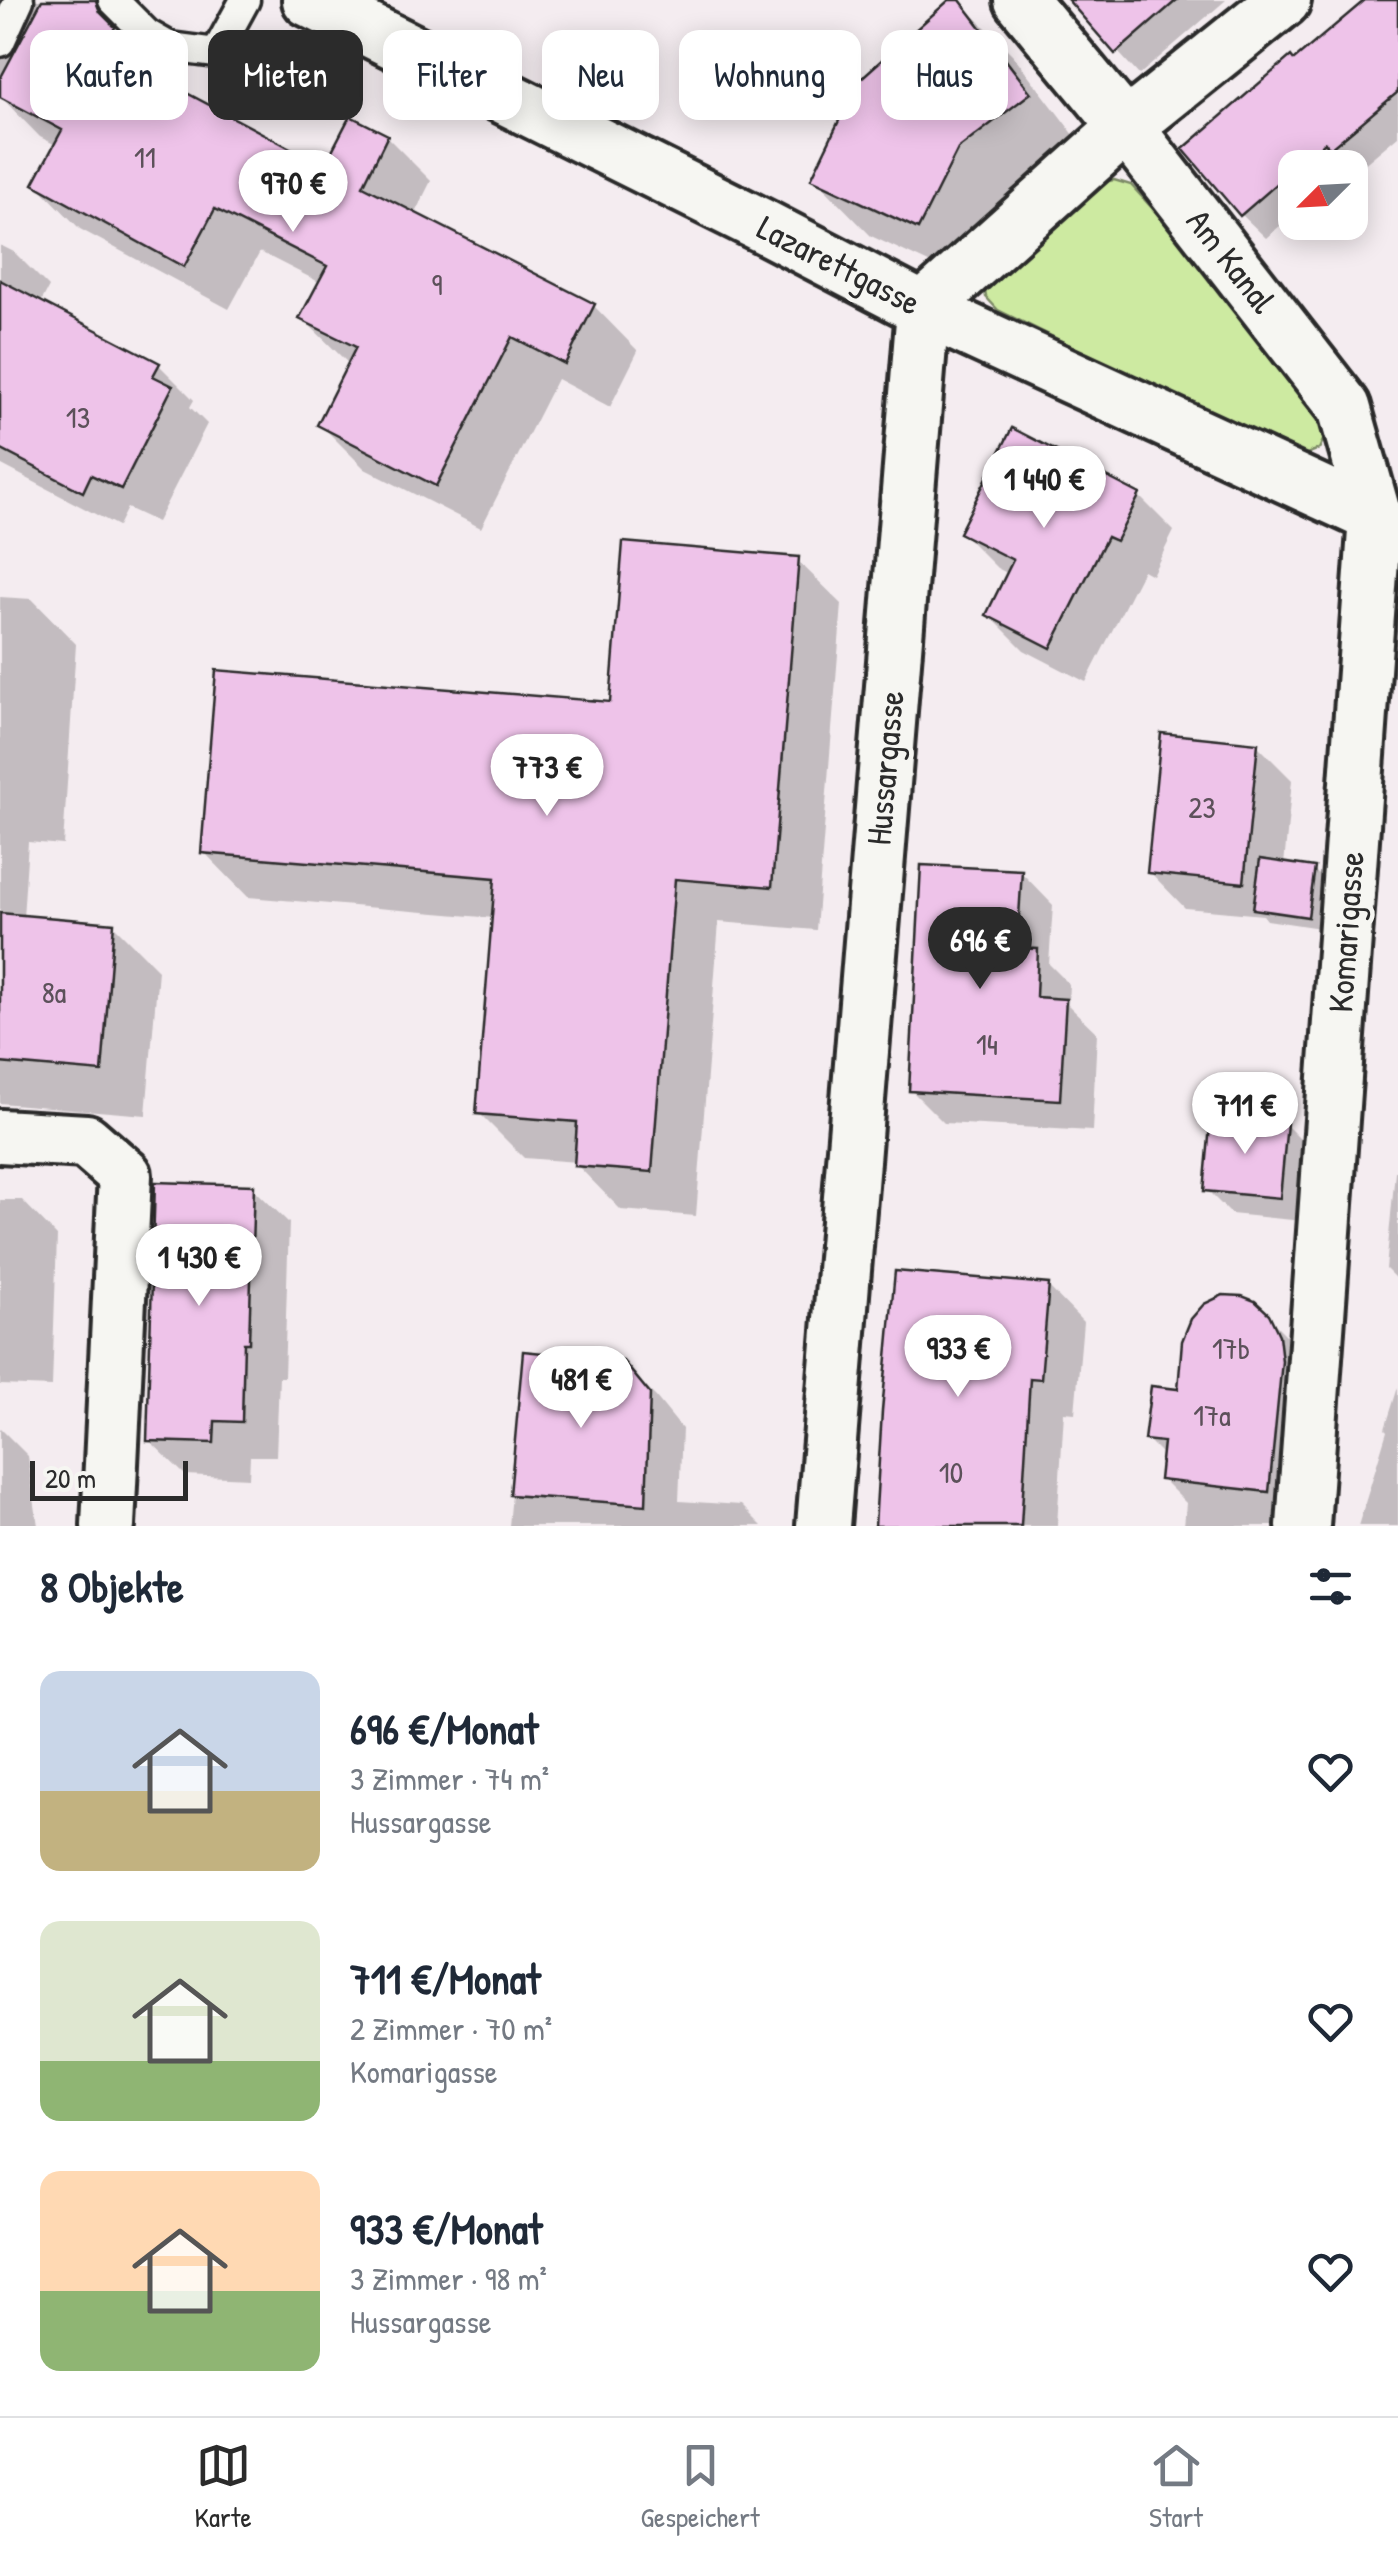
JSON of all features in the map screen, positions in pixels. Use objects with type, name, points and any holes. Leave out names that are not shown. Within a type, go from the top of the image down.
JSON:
[{"type":"street","name":"Lazarettgasse","points":[[310,0],[923,309],[1386,531]]},
{"type":"street","name":"Am Kanal","points":[[1020,0],[1126,127],[1344,407],[1386,531]]},
{"type":"street","points":[[923,309],[1126,127],[1284,0]]},
{"type":"street","name":"Hussargasse","points":[[823,1526],[923,309]]},
{"type":"street","name":"Komarigasse","points":[[1303,1526],[1386,531]]},
{"type":"street","points":[[0,1136],[86,1141],[125,1175],[108,1526]]},
{"type":"lane","points":[[0,42],[19,0]]},
{"type":"lane","points":[[113,0],[147,34],[170,47],[216,54],[245,0]]},
{"type":"green space","points":[[1114,180],[1131,185],[1312,387],[1327,432],[1319,449],[1302,456],[1290,453],[998,310],[986,297],[983,281],[1091,184]]},
{"type":"building","points":[[42,0],[96,0],[100,12],[115,27],[30,30],[30,113],[0,97],[0,79]]},
{"type":"building","points":[[949,0],[960,0],[983,30],[915,30]]},
{"type":"building","points":[[1068,0],[1177,0],[1115,54]]},
{"type":"building","points":[[1365,0],[1398,0],[1398,92],[1330,149],[1325,142],[1316,150],[1278,150],[1278,183],[1240,216],[1183,149],[1291,56],[1294,60]]},
{"type":"building","points":[[881,61],[881,120],[996,120],[958,149],[918,229],[811,179],[839,120],[861,120],[861,78]]},
{"type":"building","points":[[1008,63],[1031,93],[1008,111]]},
{"type":"building","points":[[188,94],[208,104],[208,120],[238,120],[324,166],[348,120],[358,120],[388,135],[363,186],[595,304],[565,364],[512,337],[436,486],[317,425],[356,347],[299,319],[327,266],[215,209],[184,267],[33,184],[62,130],[43,120],[188,120]]},
{"type":"building","points":[[0,280],[160,363],[153,376],[173,386],[121,489],[91,475],[83,492],[0,449]]},
{"type":"building","points":[[1012,428],[1140,494],[1116,541],[1107,537],[1051,648],[986,615],[1013,560],[959,533]]},
{"type":"building","points":[[623,542],[799,557],[772,887],[675,879],[652,1172],[574,1166],[577,1122],[476,1114],[495,878],[201,853],[216,670],[610,702]]},
{"type":"building","points":[[1161,733],[1258,743],[1244,883],[1147,873]]},
{"type":"building","points":[[1260,859],[1315,867],[1308,917],[1253,909]]},
{"type":"building","points":[[921,865],[1022,870],[1017,948],[1038,949],[1036,997],[1066,999],[1060,1100],[909,1091]]},
{"type":"building","points":[[0,913],[114,923],[102,1072],[0,1063]]},
{"type":"building","points":[[1211,1115],[1287,1123],[1280,1198],[1204,1191]]},
{"type":"building","points":[[155,1182],[254,1185],[242,1422],[215,1421],[214,1443],[147,1441]]},
{"type":"building","points":[[895,1271],[1049,1284],[1041,1379],[1030,1378],[1021,1526],[875,1526]]},
{"type":"building","points":[[1223,1295],[1255,1301],[1269,1314],[1279,1335],[1282,1361],[1269,1492],[1159,1480],[1163,1442],[1144,1440],[1151,1386],[1178,1389],[1182,1341],[1191,1319],[1204,1304]]},
{"type":"building","points":[[523,1351],[623,1361],[650,1394],[646,1505],[510,1495]]}]
